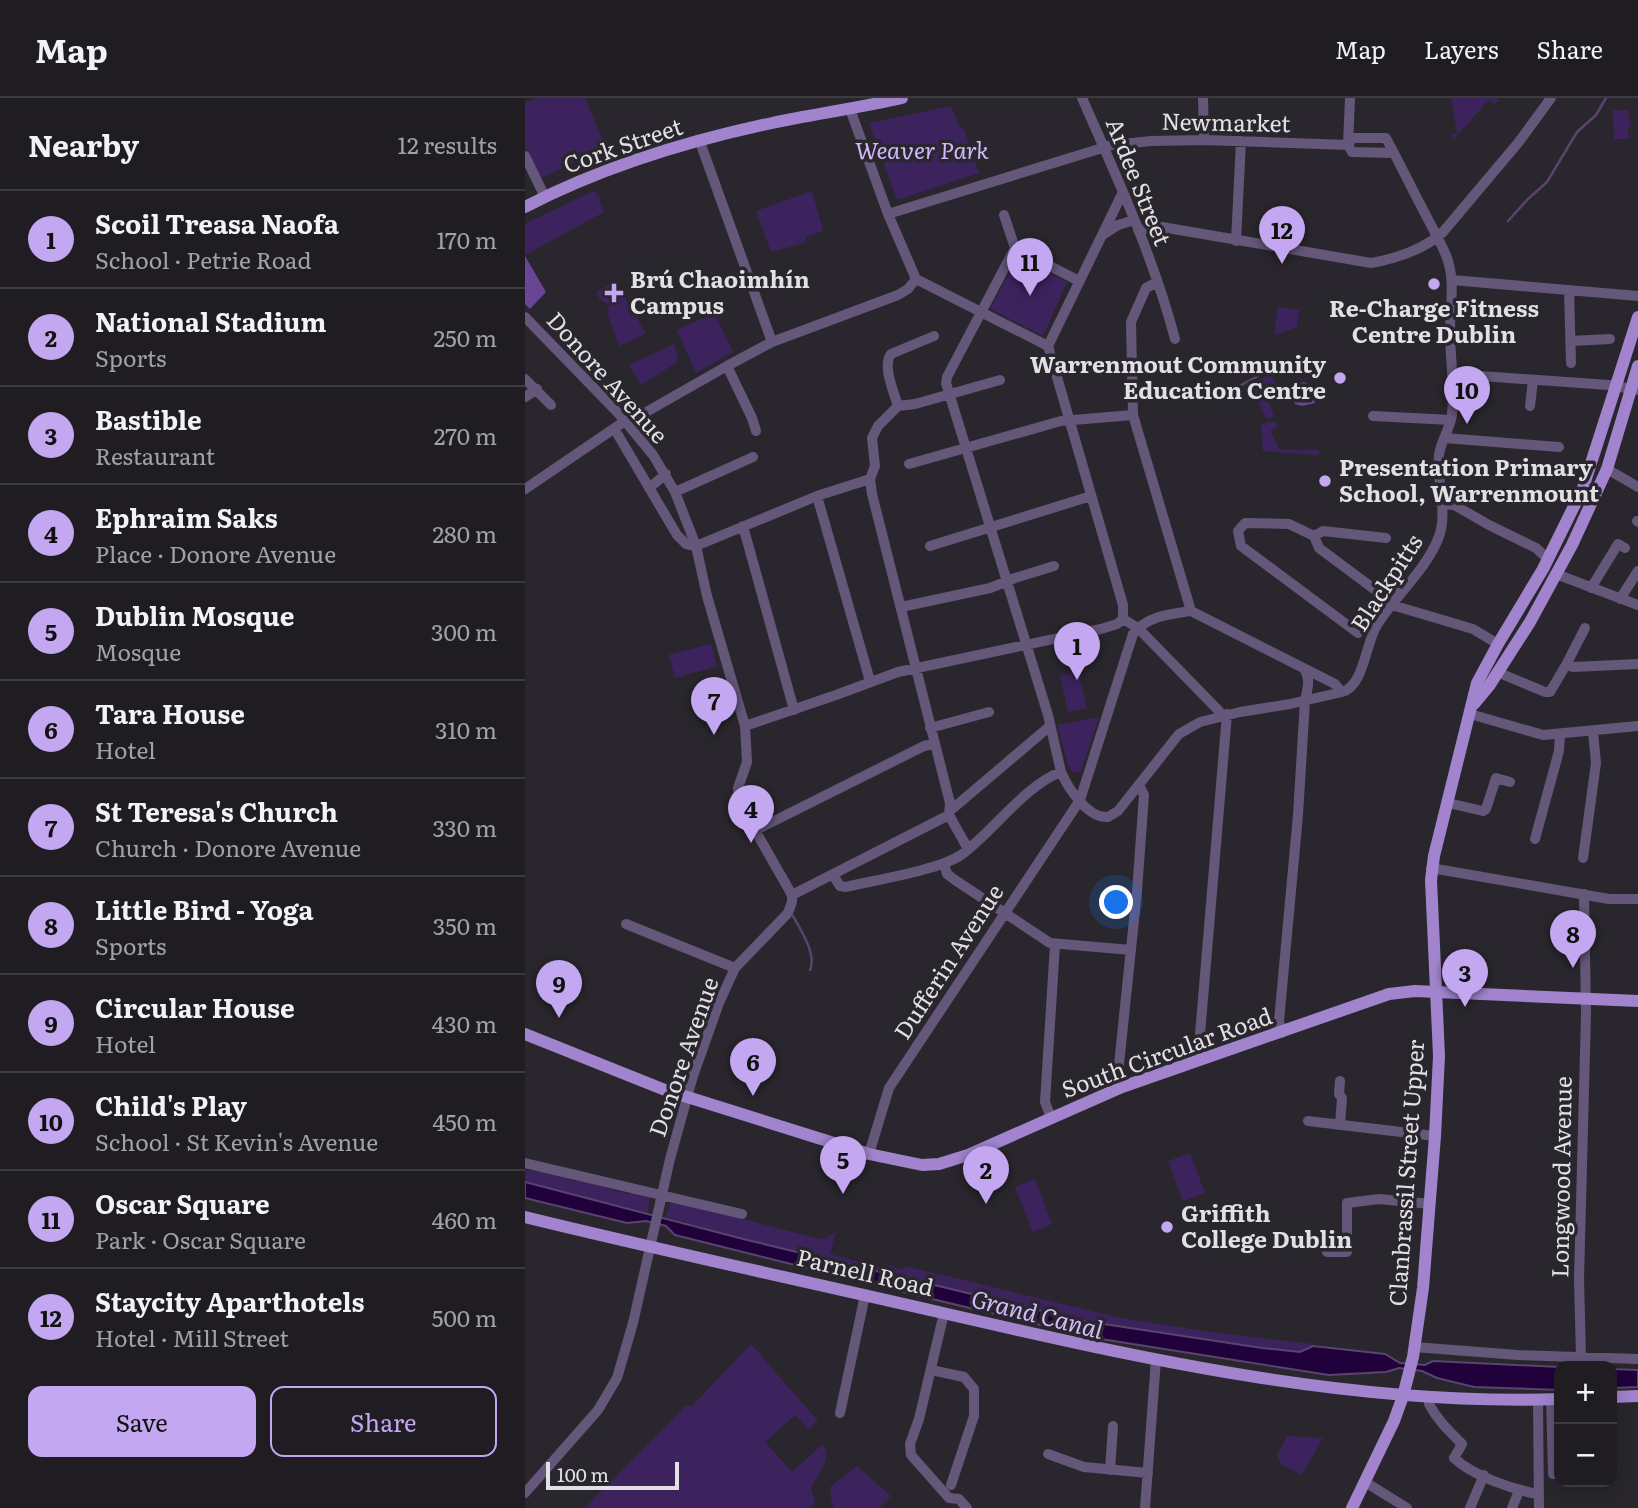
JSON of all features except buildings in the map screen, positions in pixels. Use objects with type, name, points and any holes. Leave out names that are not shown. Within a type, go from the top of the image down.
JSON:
[{"type":"main road","name":"Cork Street","points":[[525,207],[630,162],[770,123],[902,98]]},
{"type":"main road","name":"Clanbrassil Street Upper","points":[[1352,1508],[1403,1396],[1414,1352],[1423,1282],[1439,1056],[1431,868],[1481,674],[1548,559],[1590,470],[1638,317]]},
{"type":"main road","points":[[1472,709],[1497,673],[1582,525],[1607,469],[1634,389],[1638,366]]},
{"type":"main road","name":"South Circular Road","points":[[525,1034],[688,1097],[869,1154],[907,1164],[939,1164],[968,1155],[1122,1087],[1389,995],[1436,991],[1638,1001]]},
{"type":"main road","name":"Parnell Road","points":[[525,1217],[650,1243],[1105,1350],[1403,1396],[1549,1399]]},
{"type":"main road","points":[[1617,1397],[1638,1396]]},
{"type":"street","name":"Ardee Street","points":[[1082,98],[1136,225],[1175,339]]},
{"type":"street","points":[[1203,98],[1204,140]]},
{"type":"street","points":[[1348,145],[1350,98]]},
{"type":"street","points":[[1098,243],[1109,230],[1136,225],[1162,227],[1371,263],[1394,257],[1430,243],[1455,220],[1551,98]]},
{"type":"street","points":[[850,109],[888,214],[916,279],[1048,346]]},
{"type":"street","name":"Newmarket","points":[[888,214],[1104,146],[1151,141],[1204,140],[1348,145],[1352,152],[1394,153]]},
{"type":"street","points":[[1236,241],[1241,141]]},
{"type":"street","points":[[700,142],[772,342]]},
{"type":"street","name":"Blackpitts","points":[[1342,692],[1350,690],[1357,683],[1376,627],[1438,540],[1442,522],[1439,454],[1451,419],[1452,280],[1447,259],[1394,153]]},
{"type":"street","points":[[525,156],[545,197]]},
{"type":"street","points":[[1123,192],[1048,346],[1123,605],[1123,619]]},
{"type":"street","points":[[1004,215],[1014,248],[947,377],[949,395],[991,527],[1065,782],[1096,815],[1108,817],[1118,811],[1179,734],[1200,722],[1342,692],[1335,684],[1191,611],[1150,619],[1138,628]]},
{"type":"street","points":[[1014,248],[1079,281]]},
{"type":"street","points":[[525,489],[626,422],[727,366],[772,342],[905,292],[916,279]]},
{"type":"street","points":[[1452,280],[1638,296]]},
{"type":"street","points":[[1157,282],[1146,288],[1131,321],[1133,415],[1191,611]]},
{"type":"street","points":[[1569,290],[1571,363]]},
{"type":"street","name":"Donore Avenue","points":[[525,317],[626,422],[666,474],[675,492],[695,547],[745,726],[747,762],[737,796],[754,831],[792,895],[788,913],[735,968],[719,1003],[688,1097],[617,1378],[598,1410],[525,1493]]},
{"type":"street","points":[[898,406],[887,365],[888,357],[934,336]]},
{"type":"street","points":[[1570,341],[1610,339]]},
{"type":"street","points":[[727,366],[753,418],[756,431]]},
{"type":"street","points":[[1452,374],[1634,389]]},
{"type":"street","points":[[525,379],[551,405]]},
{"type":"street","points":[[968,849],[950,813],[872,494],[870,479],[875,467],[872,445],[875,430],[898,406],[1000,380]]},
{"type":"street","points":[[1530,406],[1532,380]]},
{"type":"street","points":[[525,397],[537,389]]},
{"type":"street","points":[[909,464],[1068,421],[1133,415]]},
{"type":"street","points":[[1373,415],[1451,419]]},
{"type":"street","points":[[618,435],[677,535],[686,544],[695,547],[817,496],[870,479]]},
{"type":"street","points":[[1445,438],[1559,447]]},
{"type":"street","points":[[675,492],[753,457]]},
{"type":"street","points":[[1607,469],[1638,487]]},
{"type":"street","points":[[649,488],[666,474]]},
{"type":"street","points":[[817,496],[870,681]]},
{"type":"street","points":[[930,546],[1091,496]]},
{"type":"street","points":[[1442,504],[1454,505],[1536,548],[1548,559]]},
{"type":"street","points":[[1382,595],[1319,548],[1314,536],[1289,524],[1245,523],[1238,531],[1241,546],[1358,633],[1390,583],[1402,591]]},
{"type":"street","points":[[743,526],[794,710]]},
{"type":"street","points":[[1314,536],[1323,531],[1386,538]]},
{"type":"street","points":[[1591,588],[1618,544],[1625,548]]},
{"type":"street","points":[[901,607],[1007,583],[1054,566]]},
{"type":"street","points":[[1620,599],[1638,571]]},
{"type":"street","points":[[1556,574],[1638,606]]},
{"type":"street","points":[[1392,605],[1473,629],[1498,644]]},
{"type":"street","points":[[745,726],[870,681],[916,668],[1110,627],[1123,619]]},
{"type":"street","points":[[1123,619],[1138,628],[1224,715]]},
{"type":"street","name":"Dufferin Avenue","points":[[869,1154],[889,1088],[1080,800],[1129,647],[1138,628]]},
{"type":"street","points":[[1497,673],[1550,692],[1585,628]]},
{"type":"street","points":[[1566,665],[1638,664]]},
{"type":"street","points":[[1282,1033],[1279,1021],[1308,686],[1305,670]]},
{"type":"street","points":[[1472,709],[1535,733],[1593,732],[1638,726]]},
{"type":"street","points":[[930,728],[989,712]]},
{"type":"street","points":[[1202,1059],[1199,1046],[1224,715]]},
{"type":"street","points":[[792,895],[950,813],[1050,726]]},
{"type":"street","points":[[1583,858],[1596,763],[1593,732]]},
{"type":"street","points":[[1535,839],[1559,751],[1560,734]]},
{"type":"street","points":[[754,831],[924,746],[934,744]]},
{"type":"street","points":[[833,875],[840,886],[846,887],[944,864],[961,855],[1035,788],[1061,772]]},
{"type":"street","points":[[1448,803],[1483,811],[1496,778],[1510,782]]},
{"type":"street","points":[[1122,1087],[1118,1074],[1144,795],[1139,785]]},
{"type":"street","points":[[944,864],[949,876],[1055,944],[1131,950]]},
{"type":"street","points":[[1431,868],[1609,899],[1638,899]]},
{"type":"street","name":"Longwood Avenue","points":[[1581,1357],[1579,1279],[1586,999],[1584,894]]},
{"type":"street","points":[[626,924],[735,968]]},
{"type":"street","points":[[1051,1118],[1045,1102],[1055,944]]},
{"type":"street","points":[[1340,1081],[1340,1125]]},
{"type":"street","points":[[1308,1121],[1435,1136]]},
{"type":"street","points":[[525,1163],[742,1214]]},
{"type":"street","points":[[1327,1252],[1347,1252],[1347,1203],[1379,1199],[1430,1204]]},
{"type":"street","points":[[840,1413],[865,1295]]},
{"type":"street","points":[[944,1313],[919,1419],[910,1444],[911,1455],[949,1498],[959,1499],[967,1508]]},
{"type":"street","points":[[1414,1352],[1638,1359]]},
{"type":"street","points":[[1145,1508],[1156,1359]]},
{"type":"street","points":[[931,1370],[964,1377],[974,1389],[974,1416],[951,1485]]},
{"type":"street","points":[[1432,1397],[1429,1405],[1445,1430],[1462,1444],[1446,1468]]},
{"type":"street","points":[[1549,1399],[1553,1474]]},
{"type":"street","points":[[1539,1508],[1537,1494],[1549,1399]]},
{"type":"street","points":[[1110,1469],[1113,1426]]},
{"type":"street","points":[[1048,1454],[1084,1468],[1148,1473]]},
{"type":"street","points":[[1454,1458],[1519,1491],[1537,1494]]},
{"type":"street","points":[[1470,1508],[1484,1475]]},
{"type":"street","points":[[1365,1482],[1407,1508]]},
{"type":"street","points":[[1512,1508],[1519,1491]]},
{"type":"green space","points":[[535,98],[585,98],[607,150],[540,179],[525,148],[525,103]]},
{"type":"green space","points":[[1451,98],[1496,98],[1498,101],[1495,104],[1489,100],[1454,139],[1451,134],[1457,133]]},
{"type":"green space","name":"Weaver Park","points":[[951,106],[960,128],[963,127],[979,173],[897,200],[869,123]]},
{"type":"green space","points":[[1613,110],[1628,110],[1631,127],[1628,127],[1629,139],[1614,139]]},
{"type":"green space","points":[[593,191],[600,197],[604,212],[525,255],[525,224]]},
{"type":"green space","points":[[812,191],[823,231],[806,237],[805,243],[771,252],[756,211]]},
{"type":"green space","points":[[1019,258],[1067,282],[1044,334],[1041,335],[992,310],[991,307],[1016,259]]},
{"type":"green space","points":[[616,282],[646,334],[619,346],[608,315],[609,305],[599,299],[597,291]]},
{"type":"green space","points":[[1278,307],[1299,310],[1297,327],[1274,335]]},
{"type":"green space","points":[[714,313],[733,352],[696,373],[677,330]]},
{"type":"green space","points":[[674,344],[678,355],[676,363],[641,385],[629,365]]},
{"type":"green space","points":[[1271,374],[1275,383],[1264,388],[1274,417],[1266,419],[1251,385]]},
{"type":"green space","points":[[1275,421],[1277,427],[1270,431],[1280,450],[1319,450],[1319,455],[1263,451],[1261,424]]},
{"type":"green space","points":[[711,644],[717,666],[675,678],[669,655]]},
{"type":"green space","points":[[1078,671],[1087,708],[1068,712],[1060,676]]},
{"type":"green space","points":[[1099,717],[1081,771],[1074,773],[1069,767],[1057,725]]},
{"type":"green space","points":[[1190,1153],[1205,1193],[1183,1201],[1168,1161]]},
{"type":"green space","points":[[525,1170],[541,1170],[567,1176],[567,1179],[575,1182],[577,1179],[627,1194],[633,1191],[650,1196],[648,1213],[525,1182]]},
{"type":"green space","points":[[1035,1179],[1052,1224],[1033,1232],[1015,1187]]},
{"type":"green space","points":[[671,1200],[819,1239],[825,1239],[836,1232],[830,1254],[888,1269],[890,1265],[902,1270],[905,1266],[1116,1317],[1313,1346],[1300,1352],[1262,1348],[1084,1321],[747,1240],[666,1217]]},
{"type":"green space","points":[[751,1344],[818,1421],[809,1429],[795,1415],[765,1442],[792,1472],[823,1444],[826,1450],[825,1461],[811,1488],[815,1504],[810,1508],[585,1508],[686,1405],[692,1406]]},
{"type":"green space","points":[[1287,1436],[1323,1438],[1302,1475],[1281,1464],[1277,1455]]},
{"type":"green space","points":[[857,1466],[891,1496],[879,1508],[835,1508],[830,1487]]},
{"type":"shaded area","points":[[525,256],[546,292],[530,309],[525,304]]},
{"type":"shaded area","points":[[1304,382],[1310,385],[1315,403],[1302,406],[1295,404],[1290,391],[1291,386]]},
{"type":"water","name":"Grand Canal","points":[[525,1182],[747,1240],[1084,1321],[1262,1348],[1300,1352],[1313,1346],[1385,1354],[1400,1363],[1425,1365],[1433,1361],[1554,1367],[1554,1390],[1474,1387],[1437,1378],[1422,1371],[1399,1368],[1386,1372],[1329,1375],[1101,1339],[675,1235],[666,1226],[646,1221],[627,1223],[525,1198]]},
{"type":"water","points":[[1617,1369],[1638,1370],[1638,1387],[1617,1388]]},
{"type":"waterway","points":[[1508,221],[1547,182],[1577,132],[1596,115],[1606,98]]},
{"type":"waterway","points":[[1232,390],[1258,376]]},
{"type":"waterway","points":[[793,916],[810,950],[810,970]]},
{"type":"place","name":"Staycity Aparthotels","points":[[1282,264]]},
{"type":"place","name":"Re-Charge Fitness Centre Dublin","points":[[1434,284]]},
{"type":"place","name":"Brú Chaoimhín Campus","points":[[614,293]]},
{"type":"place","name":"Oscar Square","points":[[1030,296]]},
{"type":"place","name":"Warrenmout Community Education Centre","points":[[1340,378]]},
{"type":"place","name":"Child's Play","points":[[1467,424]]},
{"type":"place","name":"Presentation Primary School, Warrenmount","points":[[1325,481]]},
{"type":"place","name":"Scoil Treasa Naofa","points":[[1077,680]]},
{"type":"place","name":"St Teresa's Church","points":[[714,735]]},
{"type":"place","name":"Ephraim Saks","points":[[751,843]]},
{"type":"place","name":"Little Bird - Yoga","points":[[1573,968]]},
{"type":"place","name":"Bastible","points":[[1465,1007]]},
{"type":"place","name":"Circular House","points":[[559,1018]]},
{"type":"place","name":"Tara House","points":[[753,1096]]},
{"type":"place","name":"Dublin Mosque","points":[[843,1194]]},
{"type":"place","name":"National Stadium","points":[[986,1204]]},
{"type":"place","name":"Griffith College Dublin","points":[[1167,1227]]}]
